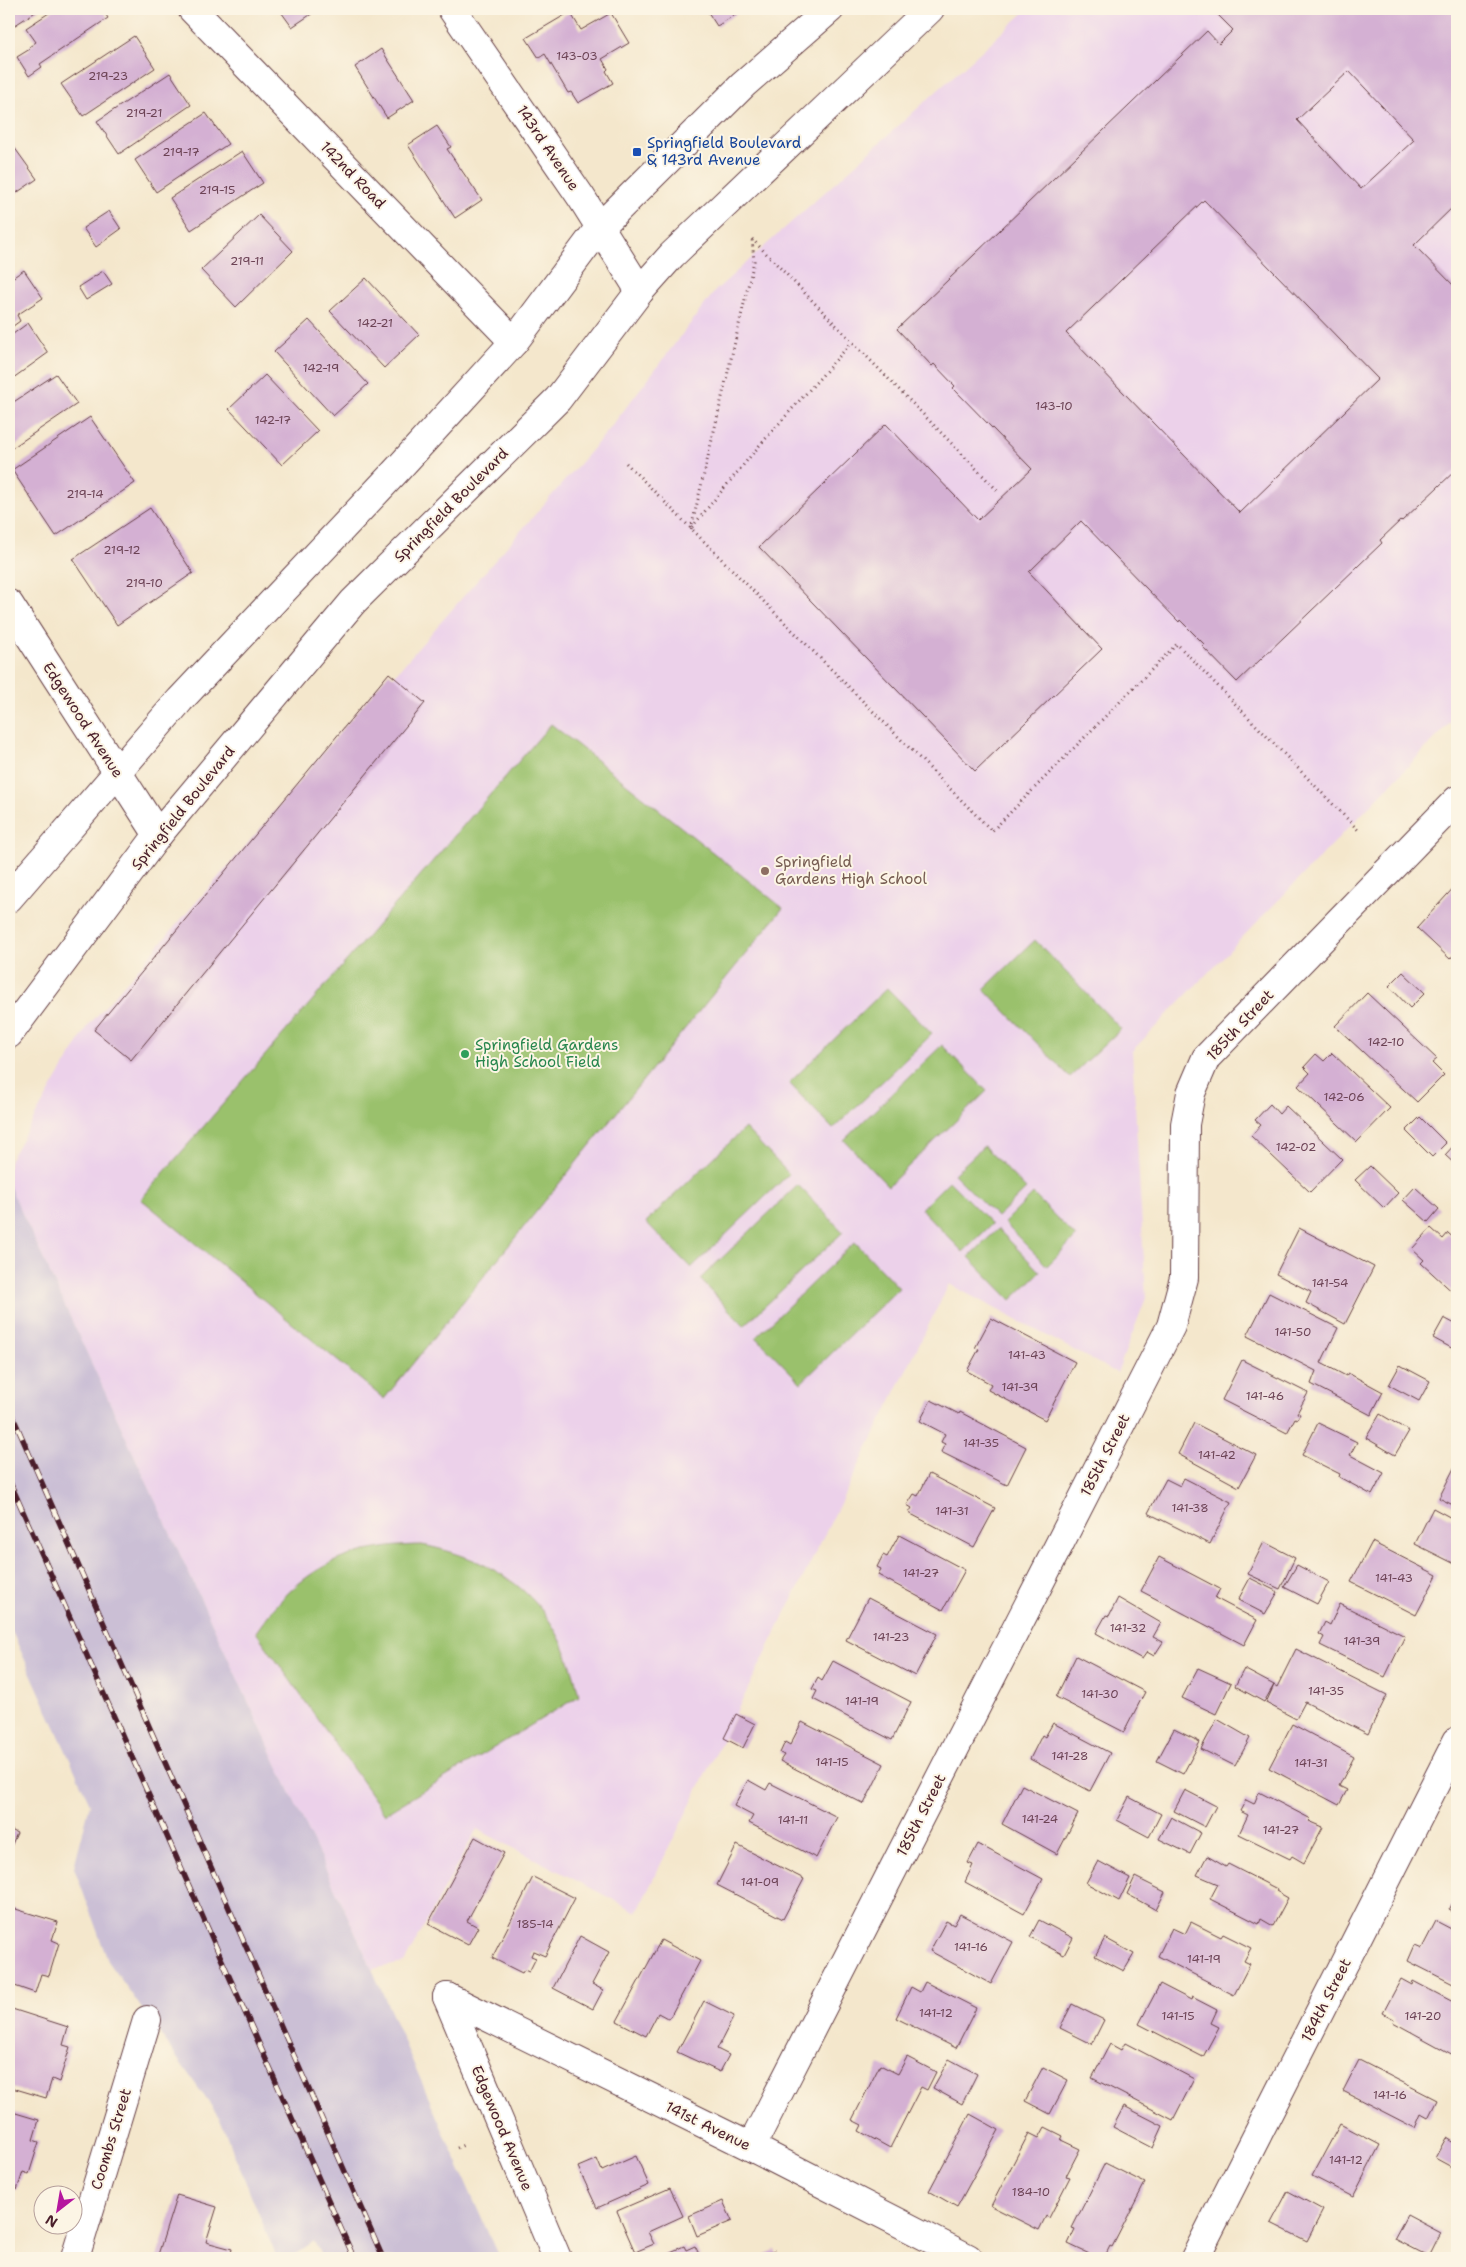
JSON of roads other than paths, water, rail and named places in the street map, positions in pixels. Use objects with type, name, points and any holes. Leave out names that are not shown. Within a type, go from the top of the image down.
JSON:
[{"type":"street","name":"142nd Road","points":[[192,9],[514,342]]},
{"type":"street","name":"143rd Avenue","points":[[452,9],[582,197],[640,291]]},
{"type":"street","points":[[9,898],[116,771],[180,700],[398,470],[514,342],[600,227],[743,85],[830,9]]},
{"type":"street","name":"Springfield Boulevard","points":[[9,1034],[158,835],[353,602],[558,399],[640,291],[672,254],[930,9]]},
{"type":"street","name":"Edgewood Avenue","points":[[9,604],[158,835]]},
{"type":"street","name":"185th Street","points":[[751,2147],[1171,1326],[1184,1278],[1185,1124],[1191,1093],[1206,1058],[1457,800]]},
{"type":"street","name":"184th Street","points":[[1195,2258],[1457,1741]]},
{"type":"street","name":"Edgewood Avenue","points":[[447,1997],[557,2258]]},
{"type":"street","name":"141st Avenue","points":[[447,1997],[751,2147],[968,2258]]},
{"type":"street","name":"Coombs Street","points":[[76,2258],[147,2020]]},
{"type":"railway","points":[[9,1408],[383,2258]]},
{"type":"railway","points":[[9,1480],[354,2258]]},
{"type":"place","name":"Springfield Boulevard & 143rd Avenue","points":[[637,152]]},
{"type":"place","name":"Springfield Gardens High School","points":[[765,871]]},
{"type":"place","name":"Springfield Gardens High School Field","points":[[465,1054]]}]
